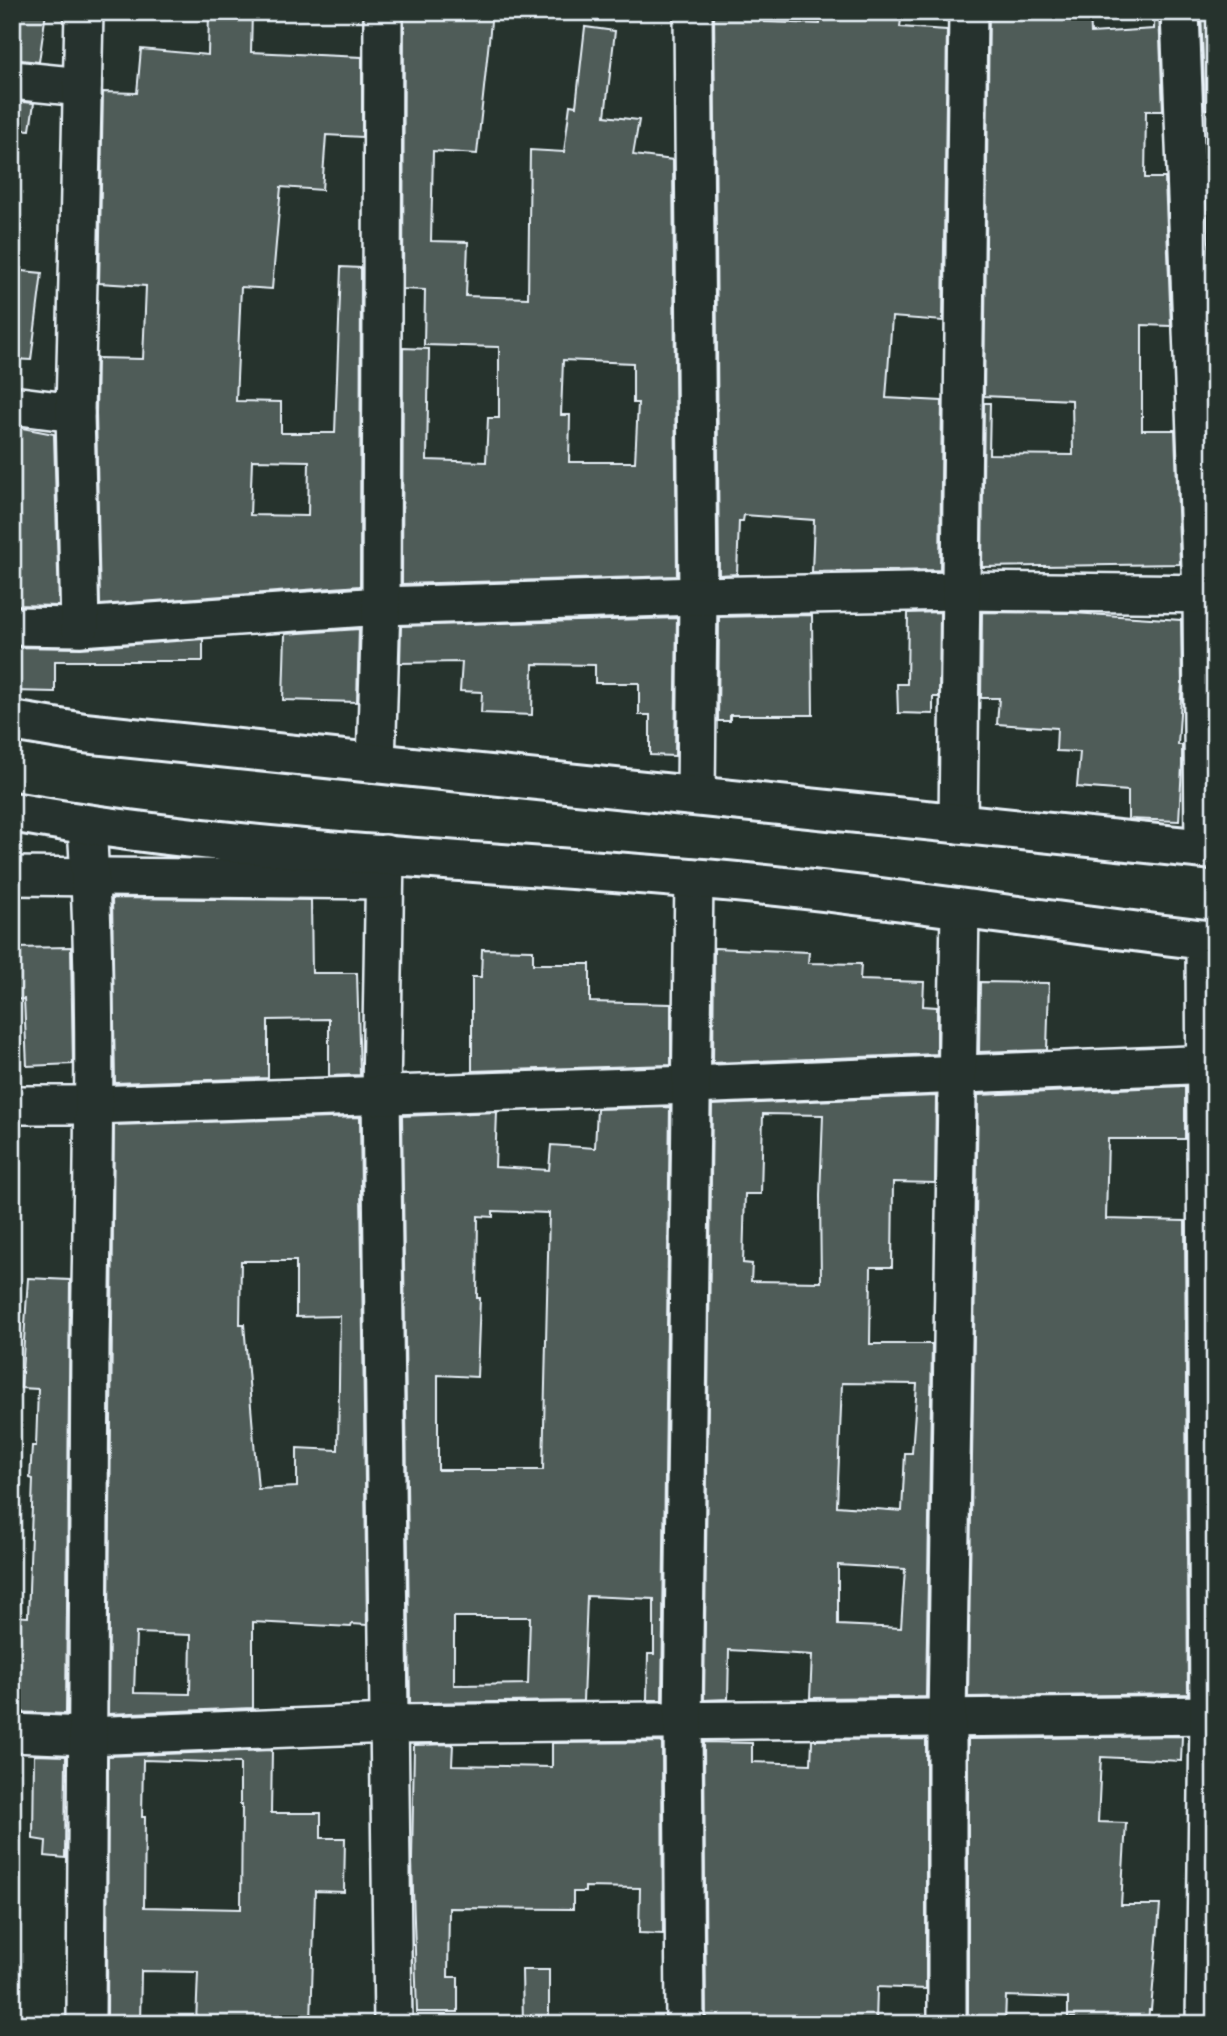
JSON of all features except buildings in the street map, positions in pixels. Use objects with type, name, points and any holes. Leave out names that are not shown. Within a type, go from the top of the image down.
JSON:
[{"type":"street","points":[[80,627],[75,413],[84,12]]},
{"type":"street","points":[[376,763],[381,606],[383,12]]},
{"type":"street","points":[[693,12],[698,596],[696,796]]},
{"type":"street","points":[[958,824],[968,12]]},
{"type":"street","points":[[12,721],[84,733],[1210,850],[1208,594],[1180,12]]},
{"type":"street","points":[[12,80],[82,88]]},
{"type":"street","points":[[12,405],[75,413]]},
{"type":"street","points":[[12,626],[80,627],[381,606],[698,596],[960,592],[1208,594]]},
{"type":"street","points":[[12,812],[384,867]]},
{"type":"street","points":[[86,2024],[86,1736],[93,1105],[88,825]]},
{"type":"street","points":[[384,867],[381,1094],[393,2024]]},
{"type":"street","points":[[12,876],[91,878],[384,867],[694,878],[960,908],[1210,941],[1212,1714],[1205,2024]]},
{"type":"street","points":[[685,2024],[683,1721],[694,878]]},
{"type":"street","points":[[947,2024],[947,1717],[960,908]]},
{"type":"street","points":[[12,1105],[93,1105],[691,1085],[1211,1064]]},
{"type":"street","points":[[12,1733],[86,1736],[391,1724],[1212,1714]]}]
